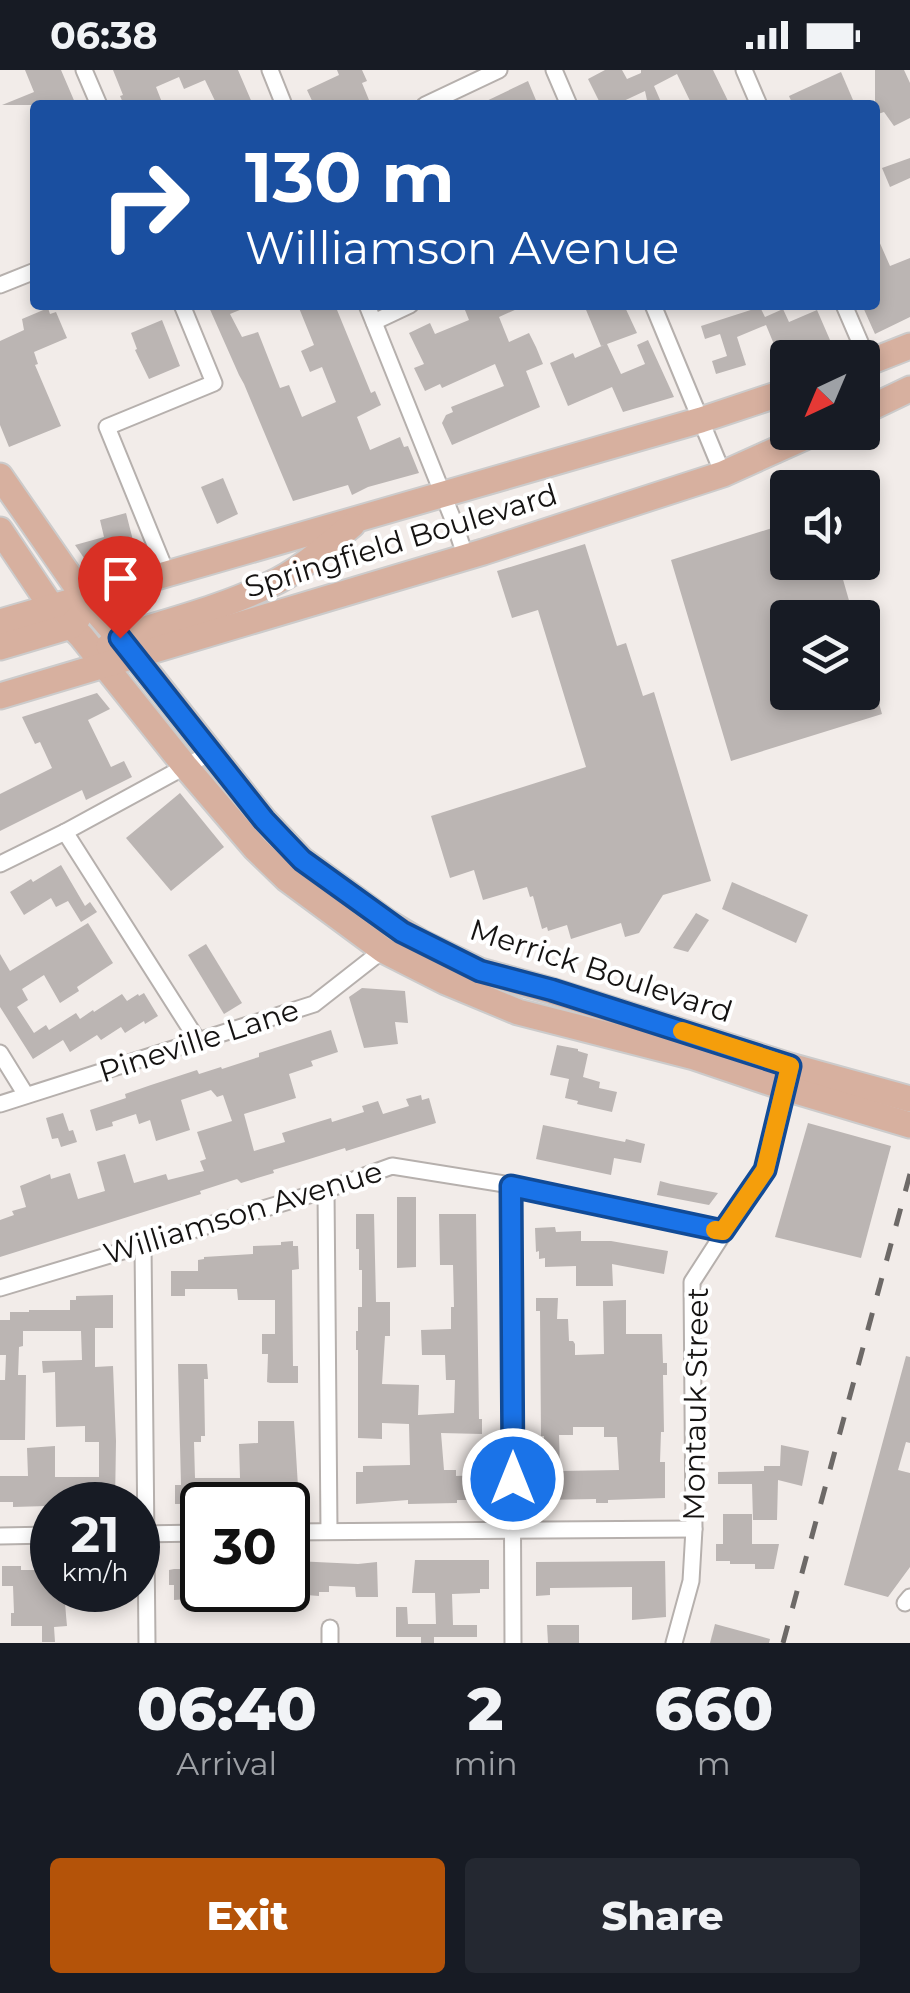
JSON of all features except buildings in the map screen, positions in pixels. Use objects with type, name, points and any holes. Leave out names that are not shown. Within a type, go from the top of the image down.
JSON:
[{"type":"main road","points":[[880,358],[910,346]]},
{"type":"main road","points":[[880,403],[910,388]]},
{"type":"main road","name":"Springfield Boulevard","points":[[0,622],[444,496],[770,396]]},
{"type":"main road","name":"Springfield Boulevard","points":[[0,696],[104,665],[127,646],[466,558],[722,474],[776,450]]},
{"type":"main road","name":"Merrick Boulevard","points":[[0,476],[84,596],[264,820],[302,860],[386,922],[480,971],[552,990],[910,1125]]},
{"type":"main road","points":[[127,646],[272,584],[312,559],[358,520]]},
{"type":"main road","name":"Merrick Boulevard","points":[[0,530],[51,606],[255,848],[287,879],[383,950],[518,1012],[694,1057],[910,1100]]},
{"type":"main road","points":[[0,647],[71,626],[79,618],[84,596]]},
{"type":"street","points":[[84,70],[96,100]]},
{"type":"street","points":[[270,70],[282,100]]},
{"type":"street","points":[[436,100],[499,70]]},
{"type":"street","points":[[554,70],[567,100]]},
{"type":"street","points":[[744,70],[757,100]]},
{"type":"street","points":[[0,285],[30,273]]},
{"type":"street","points":[[167,574],[107,427],[214,384],[184,310]]},
{"type":"street","points":[[370,310],[466,558]]},
{"type":"street","points":[[374,322],[399,310]]},
{"type":"street","points":[[656,310],[722,474]]},
{"type":"street","points":[[846,310],[857,340]]},
{"type":"street","points":[[0,864],[210,753]]},
{"type":"street","points":[[65,832],[198,1041]]},
{"type":"street","name":"Pineville Lane","points":[[0,1104],[314,1004],[383,950]]},
{"type":"street","points":[[0,1053],[26,1095]]},
{"type":"street","name":"Montauk Street","points":[[674,1643],[691,1581],[694,1529],[692,1282],[765,1170],[788,1077]]},
{"type":"street","name":"Williamson Avenue","points":[[0,1288],[326,1190],[392,1166],[511,1186],[723,1231]]},
{"type":"street","points":[[511,1186],[513,1643]]},
{"type":"street","points":[[326,1190],[329,1531]]},
{"type":"street","points":[[142,1482],[143,1244]]},
{"type":"street","points":[[310,1531],[694,1529]]},
{"type":"street","points":[[0,1536],[30,1535]]},
{"type":"street","points":[[146,1612],[147,1643]]},
{"type":"railway","points":[[783,1643],[910,1174]]},
{"type":"slow traffic","points":[[682,1031],[790,1066],[765,1170],[723,1231],[715,1230]]},
{"type":"route","points":[[120,638],[264,820],[302,860],[386,922],[480,971],[790,1066],[765,1170],[723,1231],[511,1186],[513,1479]]}]
